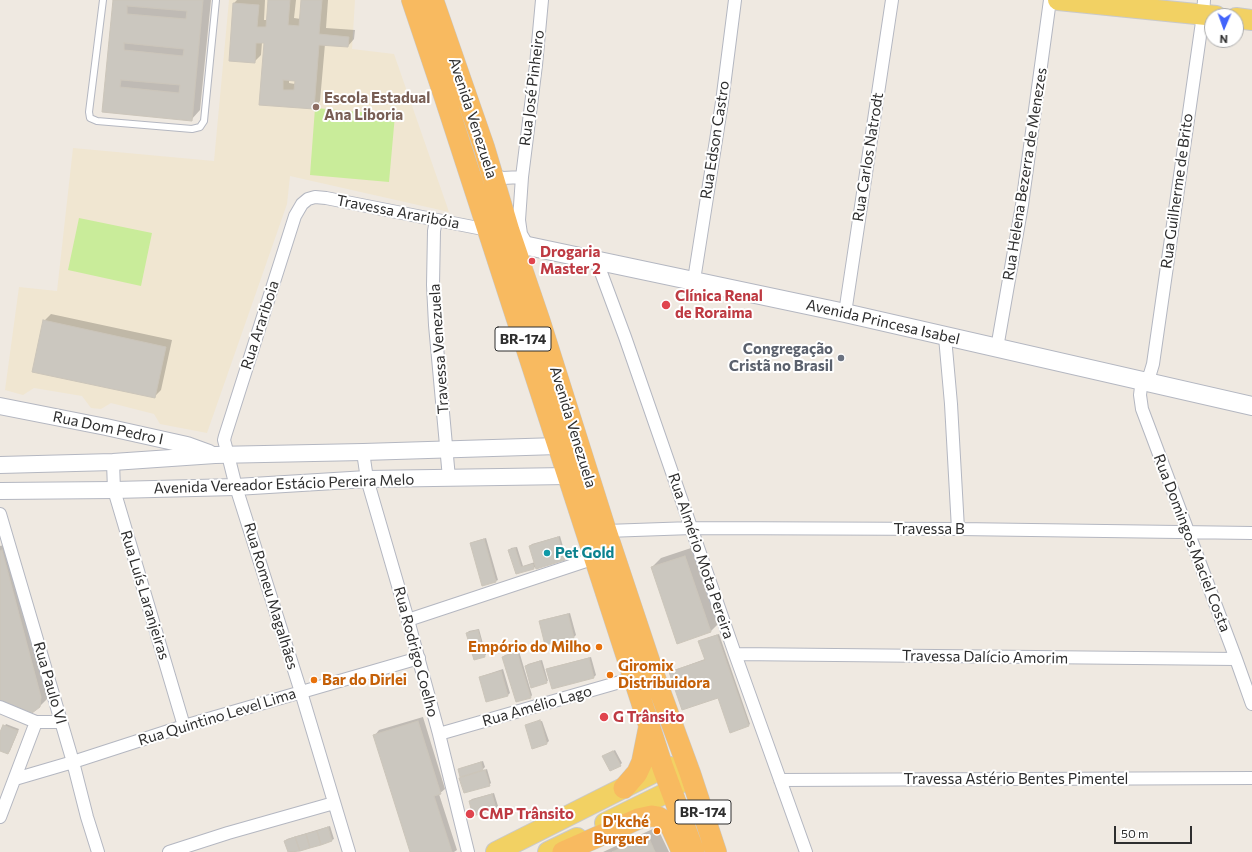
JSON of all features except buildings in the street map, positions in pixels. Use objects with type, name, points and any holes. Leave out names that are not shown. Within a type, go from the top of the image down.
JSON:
[{"type":"highway","name":"Avenida Venezuela","points":[[412,0],[663,768],[694,852]]},
{"type":"highway","name":"Avenida Venezuela","points":[[433,0],[493,175],[523,251],[540,322],[606,531],[654,675],[689,771],[716,852]]},
{"type":"highway","points":[[447,106],[446,90],[451,87],[460,90],[468,101]]},
{"type":"highway","points":[[518,322],[525,332],[532,333],[537,331],[540,322]]},
{"type":"highway","points":[[624,788],[637,773],[642,762],[649,725]]},
{"type":"highway","points":[[563,852],[633,820],[652,816],[658,817],[668,823],[683,852]]},
{"type":"main road","points":[[1058,0],[1204,10]]},
{"type":"main road","name":"Avenida Princesa Isabel","points":[[523,251],[596,260],[694,280],[1252,406]]},
{"type":"main road","points":[[496,852],[663,768],[670,767],[689,771],[672,790],[548,852]]},
{"type":"street","name":"Rua José Pinheiro","points":[[523,251],[519,220],[522,177],[536,65],[542,0]]},
{"type":"street","name":"Rua Edson Castro","points":[[694,280],[722,102],[735,0]]},
{"type":"street","name":"Rua Carlos Natrodt","points":[[845,313],[892,0]]},
{"type":"street","name":"Rua Helena Bezerra de Menezes","points":[[997,348],[1022,205],[1050,0]]},
{"type":"street","name":"Rua Guilherme de Brito","points":[[1145,382],[1150,374],[1152,364],[1204,35]]},
{"type":"street","points":[[493,175],[503,178],[522,177]]},
{"type":"street","name":"Travessa Araribóia","points":[[308,199],[315,197],[326,198],[488,230]]},
{"type":"street","name":"Rua Arariboia","points":[[222,455],[227,429],[295,216],[302,204],[308,199]]},
{"type":"street","name":"Travessa Venezuela","points":[[436,220],[434,231],[435,326],[449,478]]},
{"type":"street","name":"Rua Almério Mota Pereira","points":[[596,260],[625,337],[735,654],[806,852]]},
{"type":"street","points":[[945,337],[951,404],[958,529]]},
{"type":"street","name":"Rua Domingos Maciel Costa","points":[[1145,382],[1141,387],[1140,395],[1142,409],[1252,704]]},
{"type":"street","name":"Rua Dom Pedro I","points":[[0,406],[179,443],[222,455]]},
{"type":"street","name":"Avenida Vereador Estácio Pereira Melo","points":[[0,465],[113,462],[222,455],[558,446]]},
{"type":"street","name":"Rua Rodrigo Coelho","points":[[363,452],[367,479],[419,658],[468,852]]},
{"type":"street","name":"Rua Romeu Magalhães","points":[[222,455],[236,487],[301,692],[349,852]]},
{"type":"street","name":"Rua Luís Laranjeiras","points":[[113,462],[114,490],[184,726]]},
{"type":"street","name":"Avenida Vereador Estácio Pereira Melo","points":[[0,491],[236,487],[367,479],[568,476]]},
{"type":"street","name":"Rua Paulo VI","points":[[0,514],[98,852]]},
{"type":"street","name":"Travessa B","points":[[606,531],[692,528],[958,529],[1252,533]]},
{"type":"street","points":[[408,620],[595,558]]},
{"type":"street","name":"Travessa Dalício Amorim","points":[[735,654],[1236,659]]},
{"type":"street","name":"Rua Quintino Level Lima","points":[[16,779],[184,726],[419,658]]},
{"type":"street","name":"Rua Amélio Lago","points":[[439,734],[634,678]]},
{"type":"street","points":[[0,707],[36,722],[61,722]]},
{"type":"street","points":[[0,817],[16,779],[36,722]]},
{"type":"street","name":"Travessa Astério Bentes Pimentel","points":[[780,780],[1252,778]]},
{"type":"street","points":[[169,852],[228,833],[334,803]]},
{"type":"lane","points":[[103,0],[89,112],[90,118],[97,121],[192,129],[200,127],[204,121],[216,0]]},
{"type":"shaded area","points":[[229,0],[355,0],[352,49],[394,54],[449,212],[290,176],[287,204],[207,433],[160,424],[154,414],[111,403],[101,409],[91,408],[82,396],[34,388],[23,395],[5,390],[19,287],[57,291],[73,148],[214,161]]},
{"type":"green space","points":[[315,108],[395,115],[389,182],[310,175]]},
{"type":"green space","points":[[79,218],[152,233],[141,286],[68,270]]},
{"type":"place","name":"Escola Estadual Ana Liboria","points":[[316,107]]},
{"type":"place","name":"Drogaria Master 2","points":[[532,261]]},
{"type":"place","name":"Clínica Renal de Roraima","points":[[666,305]]},
{"type":"place","name":"Congregação Cristã no Brasil","points":[[841,358]]},
{"type":"place","name":"Pet Gold","points":[[547,553]]},
{"type":"place","name":"Empório do Milho","points":[[599,647]]},
{"type":"place","name":"Giromix Distribuidora","points":[[610,675]]},
{"type":"place","name":"Bar do Dirlei","points":[[314,680]]},
{"type":"place","name":"G Trânsito","points":[[604,717]]},
{"type":"place","name":"CMP Trânsito","points":[[470,814]]},
{"type":"place","name":"D'kché Burguer","points":[[657,831]]}]
